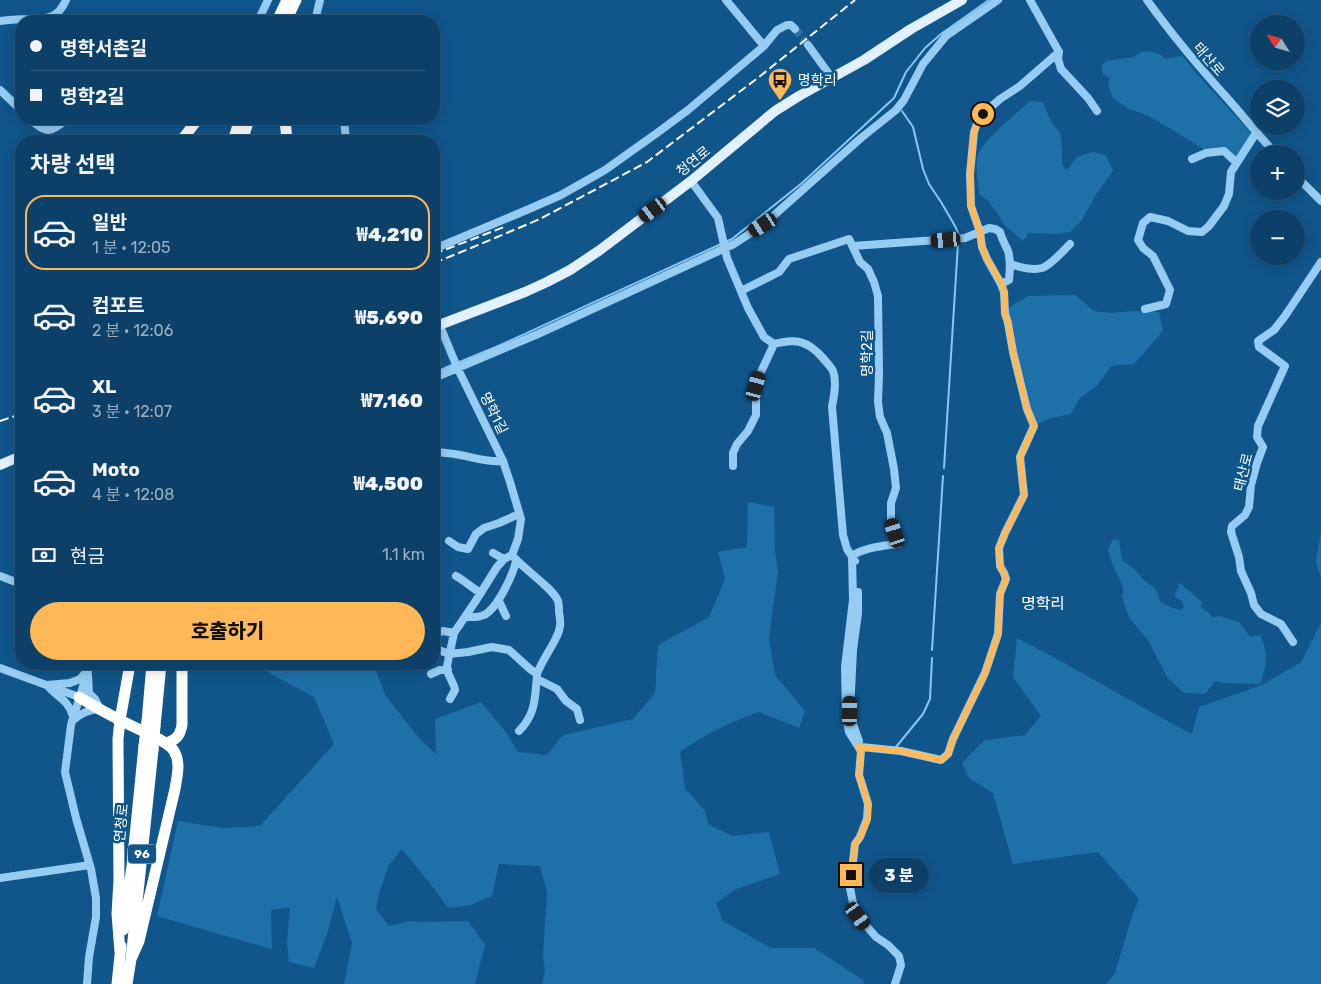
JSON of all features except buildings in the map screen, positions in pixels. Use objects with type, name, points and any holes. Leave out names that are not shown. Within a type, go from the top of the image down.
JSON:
[{"type":"highway","points":[[280,15],[287,0]]},
{"type":"highway","points":[[289,15],[296,0]]},
{"type":"highway","points":[[186,135],[193,125]]},
{"type":"highway","points":[[120,952],[117,914],[118,737],[129,670]]},
{"type":"highway","name":"연청로","points":[[151,724],[152,670]]},
{"type":"highway","name":"연청로","points":[[117,984],[151,724],[160,670]]},
{"type":"highway","points":[[166,743],[178,738],[181,733],[182,670]]},
{"type":"highway","points":[[100,709],[112,706],[120,701],[125,692]]},
{"type":"highway","points":[[79,697],[166,743],[173,748],[177,756],[179,769],[175,789],[139,941],[131,959]]},
{"type":"highway","points":[[100,709],[111,719],[118,737]]},
{"type":"highway","name":"연청로","points":[[127,984],[131,959],[148,748]]},
{"type":"main road","name":"청연로","points":[[440,326],[525,292],[570,270],[691,182],[775,111],[864,60],[911,29],[962,0]]},
{"type":"main road","points":[[0,464],[15,458]]},
{"type":"street","points":[[55,15],[62,8],[66,0]]},
{"type":"street","points":[[261,15],[268,0]]},
{"type":"street","points":[[316,15],[320,0]]},
{"type":"street","points":[[726,0],[764,46]]},
{"type":"street","points":[[440,375],[538,334],[724,246],[763,225],[861,138],[896,110],[904,100],[923,64],[946,36],[998,0]]},
{"type":"street","points":[[1030,0],[1059,52],[1058,59],[1061,69],[1088,98],[1096,111]]},
{"type":"street","name":"태산로","points":[[1147,0],[1185,50],[1250,126]]},
{"type":"street","points":[[0,21],[15,19]]},
{"type":"street","points":[[440,247],[529,210],[561,195],[605,170],[680,115],[764,46],[782,26],[791,25],[795,29]]},
{"type":"street","points":[[808,45],[832,78]]},
{"type":"street","points":[[860,747],[901,751],[941,760],[948,754],[956,732],[985,673],[998,634],[1000,594],[1006,579],[1000,566],[999,548],[1024,495],[1020,457],[1034,426],[1027,409],[1013,352],[1011,334],[1004,313],[1002,284],[982,247],[980,232],[971,206],[970,185],[974,132],[983,114],[1000,99],[1020,86],[1059,52]]},
{"type":"street","points":[[0,90],[15,104]]},
{"type":"street","points":[[38,125],[47,130],[60,125]]},
{"type":"street","points":[[1145,309],[1166,304],[1170,290],[1153,256],[1143,248],[1138,240],[1142,223],[1150,217],[1168,221],[1188,231],[1202,232],[1224,206],[1229,194],[1231,172],[1255,135]]},
{"type":"street","name":"태산로","points":[[1258,135],[1267,145]]},
{"type":"street","points":[[1192,159],[1206,153],[1224,151],[1237,163]]},
{"type":"street","points":[[691,182],[718,218],[731,270],[748,308],[764,337],[774,344]]},
{"type":"street","points":[[1305,185],[1321,201]]},
{"type":"street","points":[[741,290],[779,272],[789,259],[849,240],[853,246],[965,238],[988,228],[1000,232],[1008,251],[1010,264],[1009,280],[1002,284]]},
{"type":"street","points":[[1010,264],[1020,268],[1042,268],[1070,244]]},
{"type":"street","name":"명학2길","points":[[852,556],[874,548],[898,544],[891,521],[891,503],[896,488],[894,469],[887,433],[880,417],[878,402],[880,374],[878,296],[868,269],[860,262],[853,246]]},
{"type":"street","name":"태산로","points":[[1293,642],[1281,624],[1261,614],[1254,605],[1231,532],[1232,526],[1244,515],[1249,507],[1251,486],[1263,447],[1257,437],[1258,426],[1285,366],[1260,347],[1258,341],[1274,330],[1321,262]]},
{"type":"street","name":"명학1길","points":[[440,332],[503,461],[521,519],[514,558],[515,567],[499,601],[485,615],[478,618],[465,617]]},
{"type":"street","points":[[733,466],[733,453],[737,444],[748,431],[756,415],[756,386],[774,344],[786,340],[807,344],[817,352],[833,371],[835,390],[832,406],[843,535],[847,549],[855,561],[858,571],[858,613],[853,650],[850,711],[861,751],[859,775],[868,804],[868,818],[855,844],[850,888],[854,908],[858,916],[876,937],[899,956],[901,965],[895,984]]},
{"type":"street","points":[[440,453],[503,461]]},
{"type":"street","points":[[449,541],[458,548],[468,549],[476,534],[484,528],[519,514]]},
{"type":"street","points":[[493,553],[504,559],[514,558],[558,600],[561,628],[537,676],[533,710],[526,725],[519,731]]},
{"type":"street","points":[[450,699],[455,690],[448,670],[449,654],[454,634],[497,566],[504,559]]},
{"type":"street","points":[[0,576],[15,582]]},
{"type":"street","points":[[456,576],[481,593]]},
{"type":"street","points":[[499,601],[506,616]]},
{"type":"street","points":[[440,632],[444,631],[454,634]]},
{"type":"street","points":[[440,650],[449,654],[492,647],[509,650],[537,676],[557,689],[566,701],[577,709],[580,720]]},
{"type":"street","points":[[0,668],[79,697]]},
{"type":"street","points":[[47,685],[80,679],[87,670]]},
{"type":"street","points":[[87,984],[89,956],[96,917],[95,883],[65,772],[72,719],[88,670]]},
{"type":"street","points":[[72,719],[88,710],[100,709],[95,699],[89,693],[89,670]]},
{"type":"street","points":[[430,674],[440,670],[448,670]]},
{"type":"street","points":[[47,685],[52,692],[67,702],[72,719]]},
{"type":"street","points":[[0,878],[90,864]]},
{"type":"shaded area","points":[[1144,51],[1153,52],[1165,59],[1183,56],[1195,72],[1250,132],[1251,135],[1237,161],[1223,148],[1204,149],[1149,116],[1129,109],[1113,98],[1108,85],[1110,79],[1103,74],[1101,66],[1106,61],[1133,57]]},
{"type":"shaded area","points":[[1030,101],[1043,102],[1051,122],[1061,134],[1062,165],[1067,170],[1077,157],[1093,152],[1106,155],[1113,171],[1095,196],[1082,220],[1070,232],[1056,234],[1029,233],[1023,241],[1005,226],[988,201],[979,194],[977,165],[978,155],[986,142]]},
{"type":"shaded area","points":[[1075,295],[1094,311],[1110,313],[1132,311],[1159,312],[1163,331],[1134,364],[1111,366],[1097,386],[1080,398],[1071,414],[1052,418],[1037,424],[1032,413],[1017,355],[1014,330],[1008,308],[1028,296]]},
{"type":"shaded area","points":[[748,502],[774,507],[775,551],[778,571],[769,638],[775,675],[805,711],[799,728],[759,712],[718,729],[689,746],[680,752],[685,788],[705,811],[709,825],[733,836],[769,832],[780,874],[734,890],[716,903],[723,921],[771,948],[814,948],[863,980],[864,984],[542,984],[545,971],[543,956],[547,892],[540,866],[499,864],[492,896],[471,905],[448,908],[402,849],[389,865],[379,893],[376,909],[389,926],[410,921],[468,921],[485,945],[475,984],[344,984],[352,943],[337,897],[327,934],[314,968],[289,962],[287,943],[290,907],[271,910],[272,949],[157,916],[178,821],[224,828],[260,826],[334,744],[314,697],[267,670],[376,670],[385,695],[419,738],[436,754],[435,719],[481,702],[505,731],[518,752],[547,755],[563,735],[633,719],[655,693],[658,645],[709,617],[725,579],[718,552],[747,547]]},
{"type":"shaded area","points":[[1321,531],[1321,579],[1316,562]]},
{"type":"shaded area","points":[[1113,539],[1119,540],[1122,560],[1156,589],[1160,601],[1172,608],[1181,610],[1184,606],[1182,601],[1174,596],[1180,583],[1202,602],[1201,608],[1207,611],[1213,618],[1219,616],[1239,622],[1250,637],[1260,635],[1265,648],[1266,660],[1260,684],[1215,681],[1205,694],[1184,693],[1167,677],[1148,640],[1130,619],[1127,612],[1122,597],[1123,587],[1111,561],[1108,549]]},
{"type":"shaded area","points":[[1321,623],[1321,984],[1106,984],[1115,973],[1139,899],[1098,852],[1013,864],[993,793],[969,778],[962,763],[985,740],[1025,735],[1041,716],[1013,677],[1017,638],[1192,734],[1199,707],[1262,685],[1301,662]]},
{"type":"waterway","points":[[725,242],[732,239],[802,183],[894,98],[906,72],[925,48],[941,34],[989,0]]},
{"type":"waterway","points":[[902,111],[913,127],[923,169],[929,184],[959,235]]},
{"type":"waterway","points":[[944,468],[958,243]]},
{"type":"waterway","points":[[457,363],[721,244]]},
{"type":"waterway","points":[[440,370],[452,365]]},
{"type":"waterway","points":[[932,650],[943,476]]},
{"type":"waterway","points":[[896,747],[923,714],[930,699],[932,658]]},
{"type":"tunnel","points":[[795,29],[808,45]]},
{"type":"railway","points":[[440,261],[540,219],[647,162],[759,77],[855,0]]},
{"type":"railway","points":[[440,252],[504,227]]},
{"type":"railway","points":[[0,421],[15,416]]},
{"type":"place","name":"명학리","points":[[780,101]]},
{"type":"district","name":"명학리","points":[[1043,603]]},
{"type":"route","points":[[851,875],[855,844],[868,818],[868,804],[859,775],[861,751],[858,747],[901,751],[941,760],[948,754],[953,739],[985,673],[998,634],[1000,594],[1006,579],[1000,566],[999,548],[1024,495],[1020,457],[1034,426],[1027,409],[1013,352],[1011,334],[1004,313],[1002,284],[982,247],[980,232],[971,206],[970,174],[974,132],[983,114]]}]
